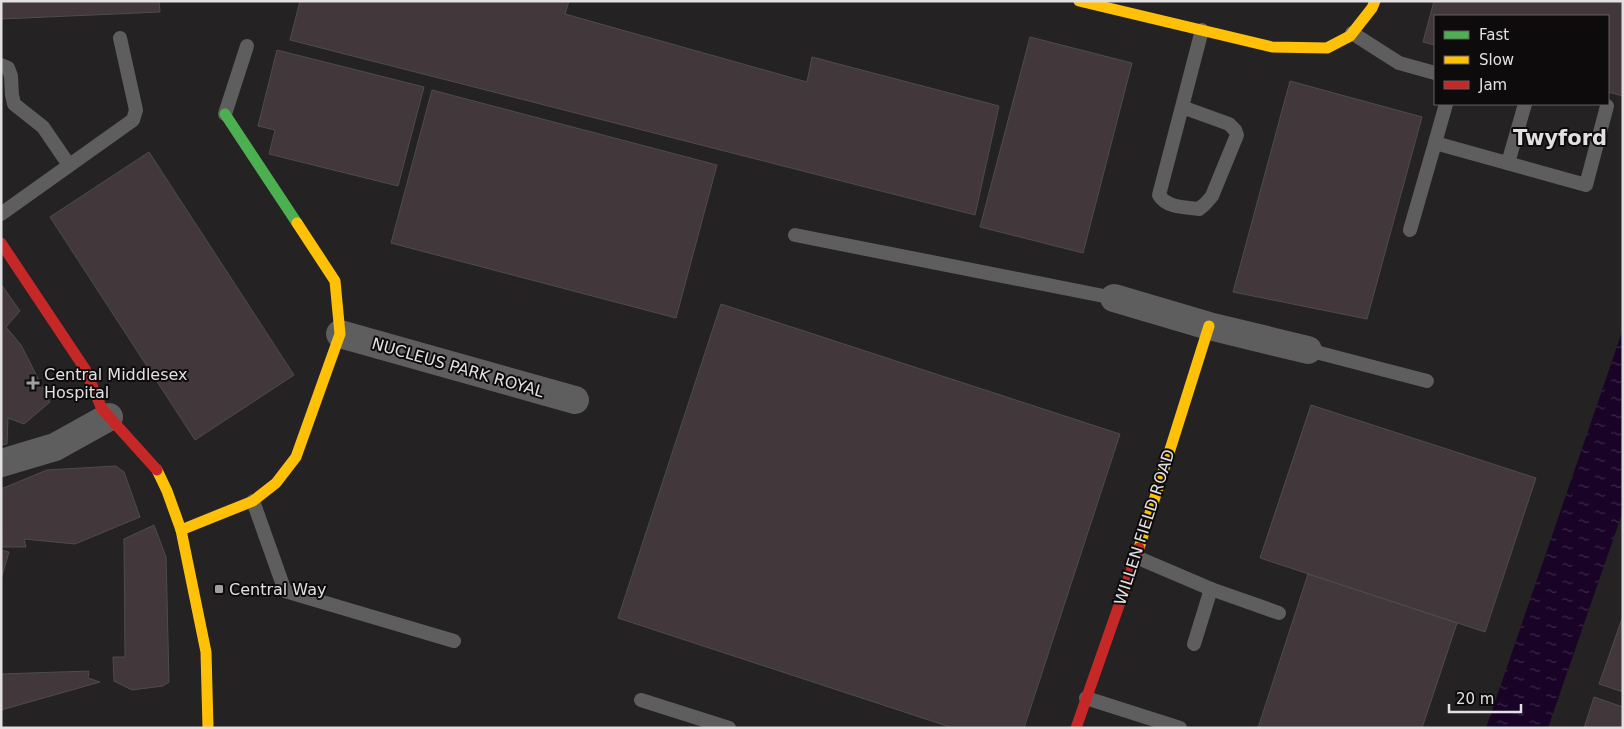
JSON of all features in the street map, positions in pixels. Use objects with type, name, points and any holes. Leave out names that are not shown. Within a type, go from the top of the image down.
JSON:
[{"type":"street","points":[[1086,2],[1272,47],[1327,48],[1350,36],[1372,8],[1374,1]]},
{"type":"street","points":[[181,530],[253,501],[276,483],[296,457],[340,334],[336,281],[225,114]]},
{"type":"street","points":[[1,243],[85,369],[102,408],[156,469],[167,491],[181,530],[206,652],[208,728]]},
{"type":"street","points":[[1114,298],[1209,326],[1308,350]]},
{"type":"street","name":"WILLEN FIELD ROAD","points":[[1076,728],[1136,557],[1209,326]]},
{"type":"street","name":"NUCLEUS PARK ROYAL","points":[[340,334],[575,400]]},
{"type":"street","points":[[1,463],[55,447],[109,417]]},
{"type":"lane","points":[[1182,107],[1229,124],[1237,135],[1212,196],[1198,209],[1170,205],[1163,202],[1160,195],[1182,107],[1202,30]]},
{"type":"lane","points":[[1352,33],[1400,63],[1434,73]]},
{"type":"lane","points":[[1,214],[133,120],[136,110],[120,38]]},
{"type":"lane","points":[[225,114],[247,46]]},
{"type":"lane","points":[[1,65],[8,68],[11,76],[14,104],[43,127],[69,165]]},
{"type":"lane","points":[[1410,230],[1446,105]]},
{"type":"lane","points":[[1508,163],[1525,105]]},
{"type":"lane","points":[[1434,143],[1586,185],[1608,106]]},
{"type":"lane","points":[[795,235],[1114,298]]},
{"type":"lane","points":[[1308,350],[1427,380]]},
{"type":"lane","points":[[253,501],[285,591],[454,641]]},
{"type":"lane","points":[[1136,557],[1211,589],[1279,613]]},
{"type":"lane","points":[[1194,644],[1211,589]]},
{"type":"lane","points":[[1086,698],[1180,728]]},
{"type":"lane","points":[[641,700],[729,728]]},
{"type":"water","points":[[1623,329],[1623,511],[1548,728],[1486,728]]},
{"type":"building","points":[[1,1],[159,1],[160,12],[1,19]]},
{"type":"building","points":[[300,1],[569,1],[565,14],[807,82],[812,57],[999,106],[975,215],[290,40]]},
{"type":"building","points":[[1434,1],[1623,1],[1623,96],[1609,92],[1609,15],[1434,15],[1434,45],[1423,42]]},
{"type":"building","points":[[1030,37],[1132,63],[1083,253],[980,227]]},
{"type":"building","points":[[277,50],[424,87],[398,186],[269,154],[275,130],[258,126]]},
{"type":"building","points":[[1290,81],[1422,117],[1367,319],[1233,292]]},
{"type":"building","points":[[432,90],[717,165],[676,318],[391,243]]},
{"type":"building","points":[[149,152],[294,375],[195,440],[50,217]]},
{"type":"building","points":[[1,284],[20,311],[6,327],[21,345],[50,402],[24,424],[8,418],[7,444],[1,445]]},
{"type":"building","points":[[721,304],[1120,434],[1024,728],[953,728],[618,618]]},
{"type":"building","points":[[1311,405],[1536,478],[1485,632],[1260,558]]},
{"type":"building","points":[[116,466],[124,472],[140,517],[75,544],[24,539],[26,547],[2,547],[1,489],[47,470]]},
{"type":"building","points":[[154,525],[166,557],[169,682],[163,686],[132,690],[114,681],[113,657],[125,657],[124,539]]},
{"type":"building","points":[[1,550],[9,552],[1,579]]},
{"type":"building","points":[[1308,574],[1457,623],[1422,728],[1258,728]]},
{"type":"building","points":[[1623,616],[1623,692],[1599,684]]},
{"type":"building","points":[[89,671],[88,678],[100,682],[1,710],[1,674]]},
{"type":"building","points":[[1594,697],[1623,707],[1623,728],[1584,728]]},
{"type":"traffic: fast","points":[[225,114],[297,223]]},
{"type":"traffic: slow","points":[[1079,1],[1272,47],[1327,48],[1350,36],[1372,8],[1375,1]]},
{"type":"traffic: slow","points":[[181,530],[253,501],[276,483],[296,457],[340,334],[335,281],[297,223]]},
{"type":"traffic: slow","points":[[1139,548],[1209,326]]},
{"type":"traffic: slow","points":[[157,470],[181,530],[206,652],[208,728]]},
{"type":"traffic: jam","points":[[1,243],[85,369],[102,409],[157,470]]},
{"type":"traffic: jam","points":[[1076,728],[1139,548]]},
{"type":"place","name":"Central Middlesex Hospital","points":[[33,383]]},
{"type":"place","name":"Central Way","points":[[219,589]]},
{"type":"district","name":"Twyford","points":[[1560,138]]}]
